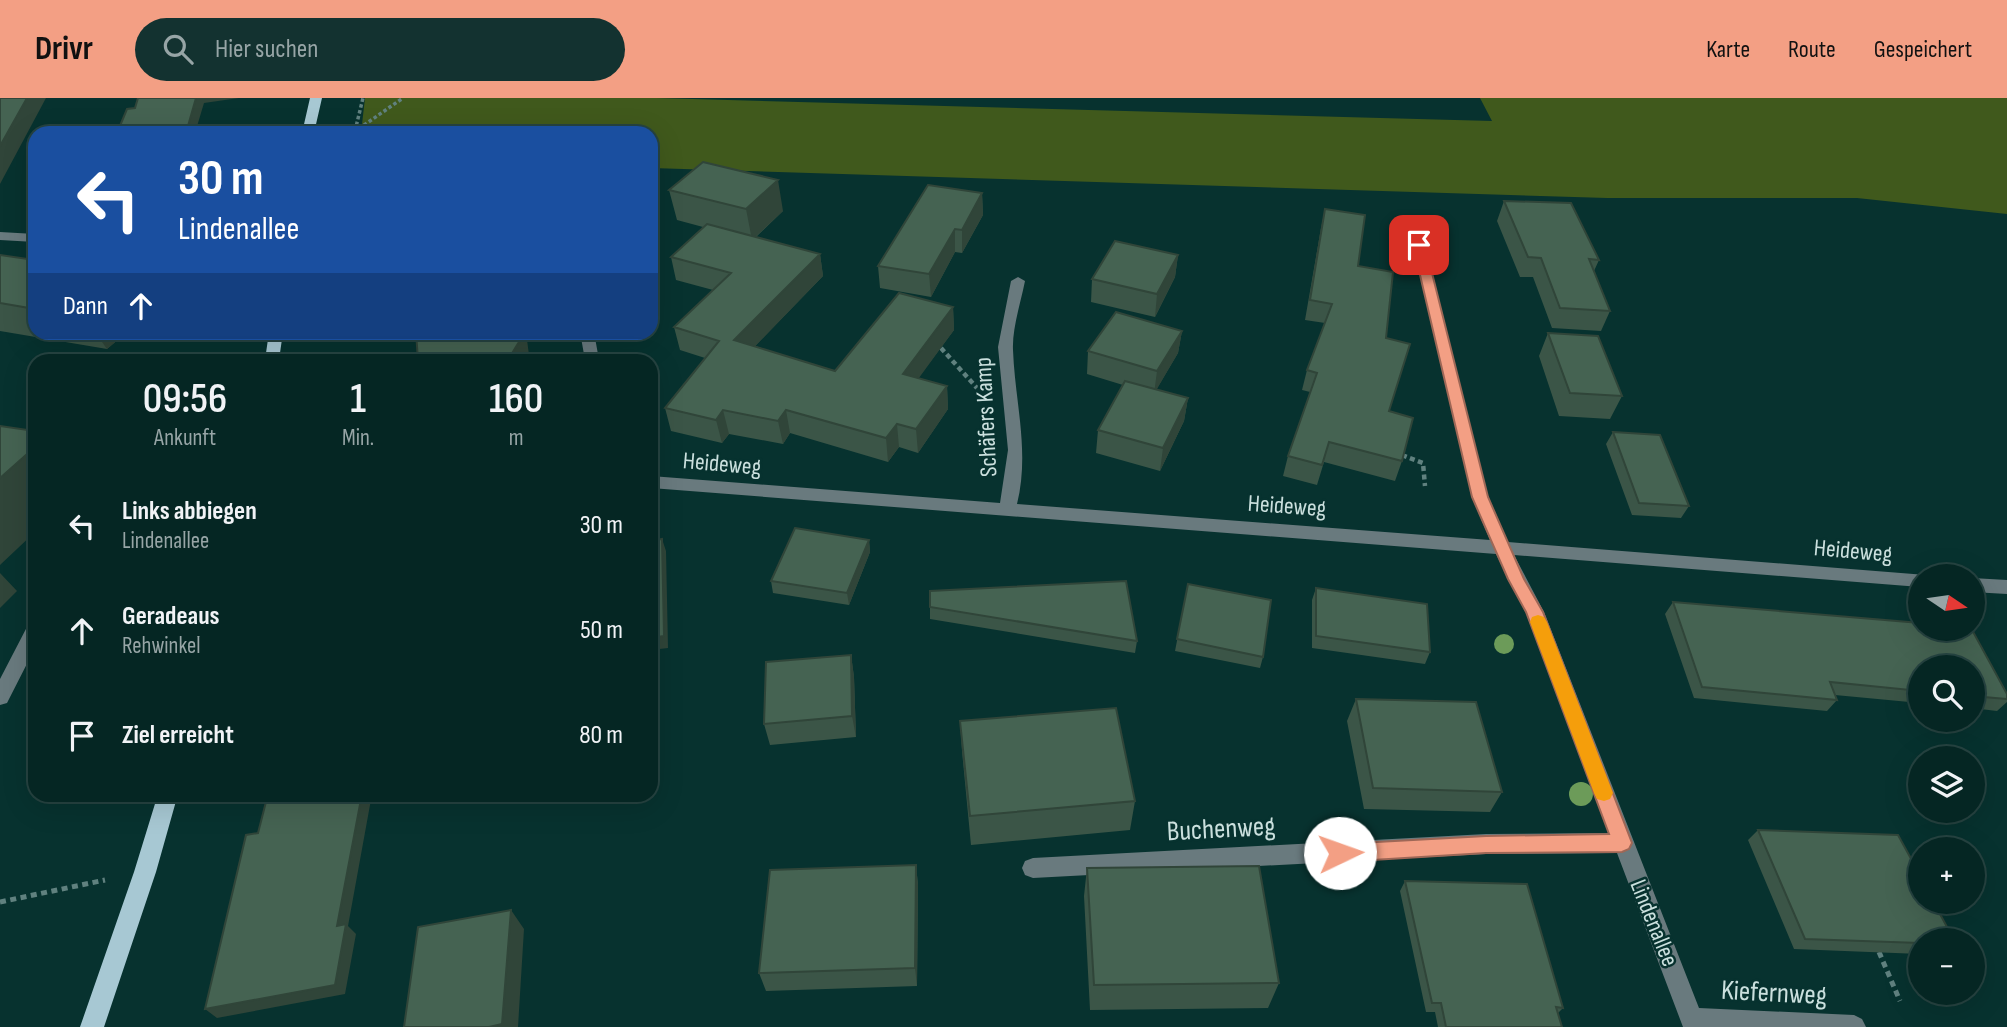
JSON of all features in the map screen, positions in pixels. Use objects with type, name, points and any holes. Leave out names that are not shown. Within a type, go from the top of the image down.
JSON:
[{"type":"main road","points":[[310,126],[316,98]]},
{"type":"main road","points":[[92,1027],[145,872],[166,802]]},
{"type":"street","name":"Lindenallee","points":[[1413,219],[1480,497],[1501,547],[1535,612],[1622,843],[1694,1023]]},
{"type":"street","points":[[0,236],[28,238]]},
{"type":"street","name":"Schäfers Kamp","points":[[1007,509],[1013,486],[1016,450],[1005,347],[1018,281]]},
{"type":"street","name":"Heideweg","points":[[658,483],[1908,579]]},
{"type":"street","points":[[1985,586],[2007,587]]},
{"type":"street","points":[[0,697],[28,643]]},
{"type":"street","name":"Buchenweg","points":[[1034,868],[1486,844],[1622,843]]},
{"type":"street","name":"Kiefernweg","points":[[1694,1023],[1854,1027]]},
{"type":"path","points":[[357,126],[363,98]]},
{"type":"path","points":[[364,126],[403,98]]},
{"type":"path","points":[[941,348],[980,391]]},
{"type":"path","points":[[1402,454],[1423,463],[1424,486]]},
{"type":"path","points":[[0,902],[145,872]]},
{"type":"path","points":[[1879,952],[1900,1001]]},
{"type":"green space","points":[[365,98],[657,98],[1492,121],[1480,98],[2007,98],[2007,214],[1857,198],[1607,198],[658,168],[658,126],[362,126]]},
{"type":"building","points":[[0,98],[27,98],[0,146]]},
{"type":"building","points":[[138,98],[196,98],[188,126],[120,126],[127,109],[135,108]]},
{"type":"building","points":[[703,162],[778,180],[746,209],[669,190]]},
{"type":"building","points":[[928,185],[982,193],[962,230],[955,229],[929,274],[878,266]]},
{"type":"building","points":[[1504,201],[1571,203],[1599,260],[1589,259],[1610,311],[1560,308],[1541,258],[1528,257]]},
{"type":"building","points":[[1325,209],[1365,215],[1358,266],[1393,272],[1386,338],[1410,344],[1389,411],[1413,418],[1402,461],[1329,442],[1322,465],[1288,456],[1317,373],[1307,370],[1332,304],[1310,300]]},
{"type":"building","points":[[707,224],[820,254],[734,340],[835,371],[899,293],[953,307],[903,374],[947,386],[916,429],[897,424],[886,438],[786,410],[778,421],[723,410],[716,420],[665,408],[719,341],[674,327],[731,273],[671,257]]},
{"type":"building","points":[[1115,241],[1178,255],[1157,294],[1092,279]]},
{"type":"building","points":[[0,255],[28,259],[28,308],[0,303]]},
{"type":"building","points":[[1116,312],[1182,331],[1157,371],[1088,351]]},
{"type":"building","points":[[1548,333],[1598,336],[1622,396],[1570,393]]},
{"type":"building","points":[[417,340],[520,340],[512,354],[418,354]]},
{"type":"building","points":[[1125,381],[1188,398],[1163,448],[1098,430]]},
{"type":"building","points":[[0,426],[28,430],[28,453],[0,478]]},
{"type":"building","points":[[1613,432],[1660,435],[1689,506],[1639,503]]},
{"type":"building","points":[[795,528],[869,540],[847,593],[771,581]]},
{"type":"building","points":[[662,539],[664,636],[658,637],[658,540]]},
{"type":"building","points":[[1126,581],[1137,641],[930,607],[930,591]]},
{"type":"building","points":[[1188,584],[1271,600],[1263,657],[1177,639]]},
{"type":"building","points":[[1316,588],[1427,604],[1430,652],[1316,636]]},
{"type":"building","points":[[1673,602],[1908,622],[1908,641],[1978,641],[2007,694],[2007,699],[1985,697],[1985,655],[1908,655],[1908,690],[1830,682],[1837,700],[1702,687]]},
{"type":"building","points":[[851,655],[852,716],[764,724],[766,662]]},
{"type":"building","points":[[1356,699],[1476,702],[1502,792],[1373,788]]},
{"type":"building","points":[[1116,708],[1135,801],[970,816],[960,721]]},
{"type":"building","points":[[266,802],[360,802],[337,926],[346,924],[335,985],[205,1009],[246,835],[258,833]]},
{"type":"building","points":[[1758,830],[1898,835],[1908,853],[1908,914],[1940,914],[1948,928],[1908,928],[1908,943],[1805,939]]},
{"type":"building","points":[[916,865],[915,968],[759,973],[770,870]]},
{"type":"building","points":[[1259,866],[1279,983],[1094,985],[1087,868]]},
{"type":"building","points":[[1405,881],[1527,884],[1563,1008],[1556,1007],[1562,1027],[1446,1027],[1441,1003],[1432,1003]]},
{"type":"building","points":[[511,910],[502,1024],[489,1027],[404,1027],[418,927]]},
{"type":"slow traffic","points":[[1538,622],[1604,793]]},
{"type":"route","points":[[1340,853],[1486,844],[1622,843],[1535,612],[1516,579],[1480,497],[1419,245]]}]
